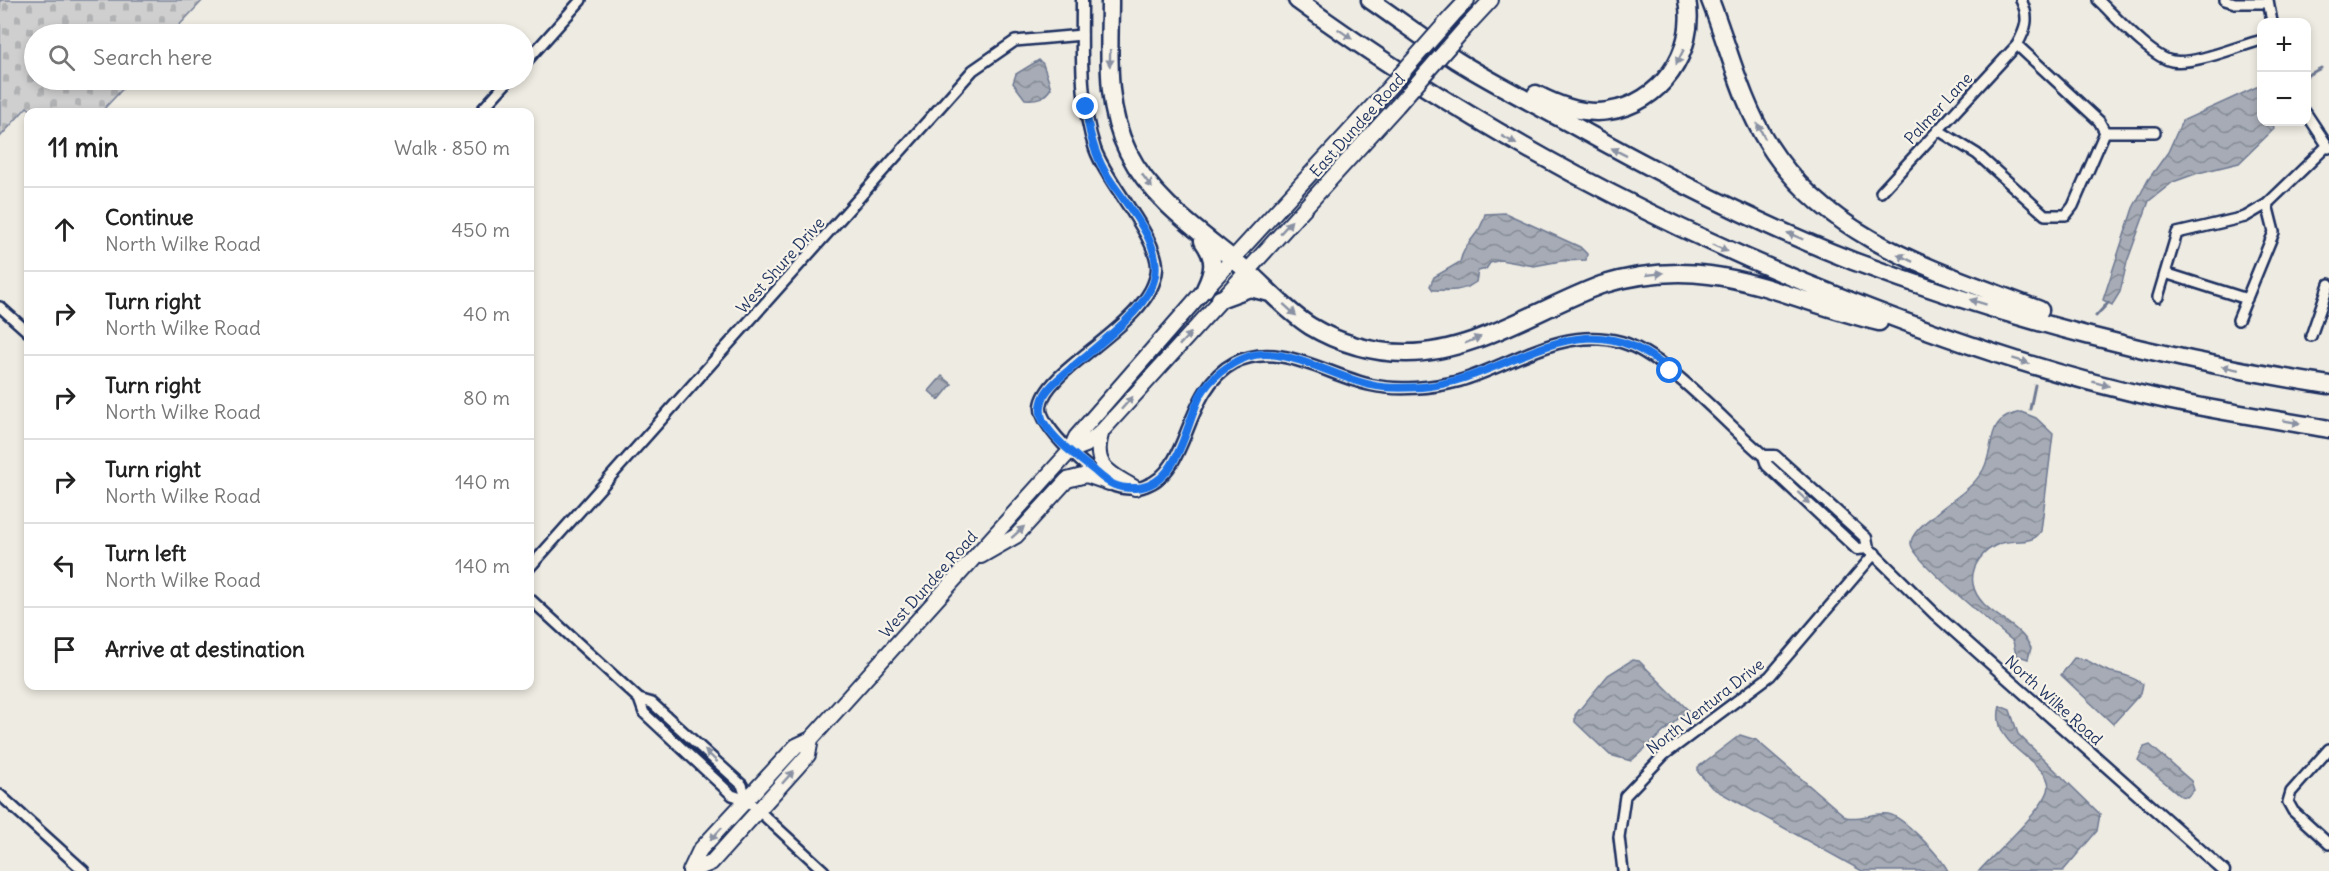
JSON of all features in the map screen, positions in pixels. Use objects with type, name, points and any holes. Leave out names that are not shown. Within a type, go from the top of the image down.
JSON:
[{"type":"highway","points":[[1110,0],[1110,77],[1119,129],[1127,152],[1151,187],[1198,232],[1310,326],[1353,345],[1382,352],[1407,353],[1438,350],[1467,343],[1601,285],[1622,279],[1681,272],[1734,278],[1842,313],[1957,341],[2162,399],[2329,429]]},
{"type":"highway","points":[[1298,0],[1394,68],[1472,117],[1611,195],[1724,250],[1957,341]]},
{"type":"highway","points":[[1370,0],[1474,71],[1638,161],[1745,214],[1851,260],[1933,288],[2135,347],[2261,374],[2329,385]]},
{"type":"highway","points":[[1474,71],[1574,108],[1607,111],[1633,105],[1658,87],[1669,75],[1683,51],[1688,36],[1687,0]]},
{"type":"highway","points":[[1710,0],[1742,87],[1767,143],[1803,188],[1850,228],[1940,274],[2114,335],[2135,347]]},
{"type":"highway","points":[[1198,232],[1214,259],[1214,270],[1204,289]]},
{"type":"highway","points":[[1220,299],[1250,288],[1272,293]]},
{"type":"main road","name":"East Dundee Road","points":[[1240,265],[1378,100],[1467,0]]},
{"type":"main road","name":"East Dundee Road","points":[[1240,265],[1397,106],[1491,0]]},
{"type":"main road","name":"West Dundee Road","points":[[1070,451],[1086,446],[1102,430],[1220,299],[1240,265]]},
{"type":"main road","name":"West Dundee Road","points":[[690,871],[700,850],[796,746],[812,739],[1070,451],[1076,437],[1204,289],[1240,265]]},
{"type":"main road","points":[[1102,430],[1097,453],[1104,468],[1135,488]]},
{"type":"main road","points":[[968,563],[1016,536],[1067,480],[1086,475],[1109,483]]},
{"type":"main road","name":"West Dundee Road","points":[[690,871],[711,863],[808,755],[812,739]]},
{"type":"street","points":[[534,53],[581,0]]},
{"type":"street","points":[[1082,0],[1086,107],[1092,139],[1104,170],[1149,238],[1155,252],[1157,268],[1146,297],[1133,312],[1051,387],[1044,396],[1040,408],[1043,421],[1070,451],[1109,483],[1123,488],[1135,488]]},
{"type":"street","points":[[2021,0],[2025,9],[2027,27],[2017,45],[2099,121],[2105,132]]},
{"type":"street","points":[[2098,0],[2156,53],[2171,61],[2185,62],[2257,41]]},
{"type":"street","points":[[2225,0],[2235,3],[2268,1],[2271,18]]},
{"type":"street","name":"West Shure Drive","points":[[534,563],[973,70],[1014,41],[1082,35]]},
{"type":"street","name":"Palmer Lane","points":[[1881,192],[2017,45]]},
{"type":"street","points":[[484,108],[500,90]]},
{"type":"street","points":[[2158,297],[2177,233],[2245,217],[2267,204],[2328,147],[2311,119]]},
{"type":"street","points":[[1938,130],[1977,154],[2045,215],[2066,215],[2073,207],[2105,132]]},
{"type":"street","points":[[2105,132],[2155,132]]},
{"type":"street","points":[[2238,320],[2274,232],[2267,204]]},
{"type":"street","points":[[2165,273],[2247,299]]},
{"type":"street","points":[[2311,336],[2329,284]]},
{"type":"street","points":[[0,307],[24,328]]},
{"type":"street","name":"North Wilke Road","points":[[1135,488],[1144,487],[1166,472],[1200,396],[1209,383],[1223,369],[1249,356],[1267,354],[1291,358],[1373,386],[1421,387],[1458,381],[1551,343],[1591,337],[1623,342],[1656,358],[1764,456],[1775,456],[1866,538],[1871,550],[1935,614],[2224,871]]},
{"type":"street","name":"North Ventura Drive","points":[[1623,871],[1619,837],[1625,796],[1664,755],[1770,676],[1871,550]]},
{"type":"street","points":[[534,603],[639,699],[652,703],[742,785],[747,800]]},
{"type":"street","points":[[639,699],[644,713],[732,795],[747,800],[824,871]]},
{"type":"street","points":[[2329,749],[2291,792],[2288,802],[2293,811],[2329,844]]},
{"type":"street","points":[[0,795],[84,871]]},
{"type":"green space","points":[[0,0],[203,0],[180,24],[24,24],[24,90],[122,90],[105,108],[24,108],[0,137]]},
{"type":"water","points":[[1039,60],[1043,64],[1051,88],[1040,98],[1025,99],[1013,83],[1016,74]]},
{"type":"water","points":[[2257,87],[2257,126],[2274,126],[2274,129],[2239,163],[2173,182],[2149,201],[2127,262],[2120,292],[2112,305],[2103,300],[2133,208],[2148,180],[2168,152],[2182,121]]},
{"type":"water","points":[[1505,213],[1580,247],[1587,254],[1586,260],[1561,261],[1534,266],[1500,260],[1478,271],[1476,282],[1466,288],[1450,291],[1433,290],[1430,286],[1434,277],[1460,262],[1465,248],[1480,227],[1485,214]]},
{"type":"water","points":[[942,376],[952,384],[939,400],[929,391]]},
{"type":"water","points":[[2021,412],[2036,418],[2053,434],[2041,531],[2033,539],[2004,542],[1988,550],[1976,565],[1973,584],[1982,602],[2025,639],[2031,648],[2028,659],[2016,655],[2013,641],[1925,564],[1911,544],[1919,528],[1966,490],[1978,477],[1987,460],[1993,434],[2001,420]]},
{"type":"water","points":[[2074,658],[2131,677],[2143,684],[2141,693],[2113,724],[2061,675]]},
{"type":"water","points":[[1632,660],[1639,661],[1688,710],[1631,761],[1610,755],[1575,722],[1575,715],[1608,675]]},
{"type":"water","points":[[2000,706],[2010,710],[2018,734],[2100,814],[2097,831],[2063,871],[1979,871],[2037,810],[2048,791],[2048,781],[2043,772],[2012,745],[2004,734],[1999,721]]},
{"type":"water","points":[[1740,735],[1756,740],[1846,817],[1857,818],[1878,814],[1895,816],[1929,847],[1948,871],[1862,871],[1712,788],[1698,772],[1698,767]]},
{"type":"water","points":[[2150,745],[2191,781],[2194,790],[2187,797],[2181,796],[2138,760],[2144,747]]},
{"type":"waterway","points":[[2311,73],[2321,68]]},
{"type":"waterway","points":[[2096,316],[2108,303]]},
{"type":"waterway","points":[[2030,409],[2035,385]]},
{"type":"route","points":[[1086,107],[1096,153],[1120,198],[1149,238],[1155,252],[1157,268],[1146,297],[1133,312],[1051,387],[1044,396],[1040,408],[1043,421],[1070,451],[1114,486],[1144,487],[1166,472],[1180,447],[1200,396],[1209,383],[1223,369],[1249,356],[1267,354],[1291,358],[1373,386],[1421,387],[1458,381],[1551,343],[1591,337],[1623,342],[1656,358],[1670,371]]}]
